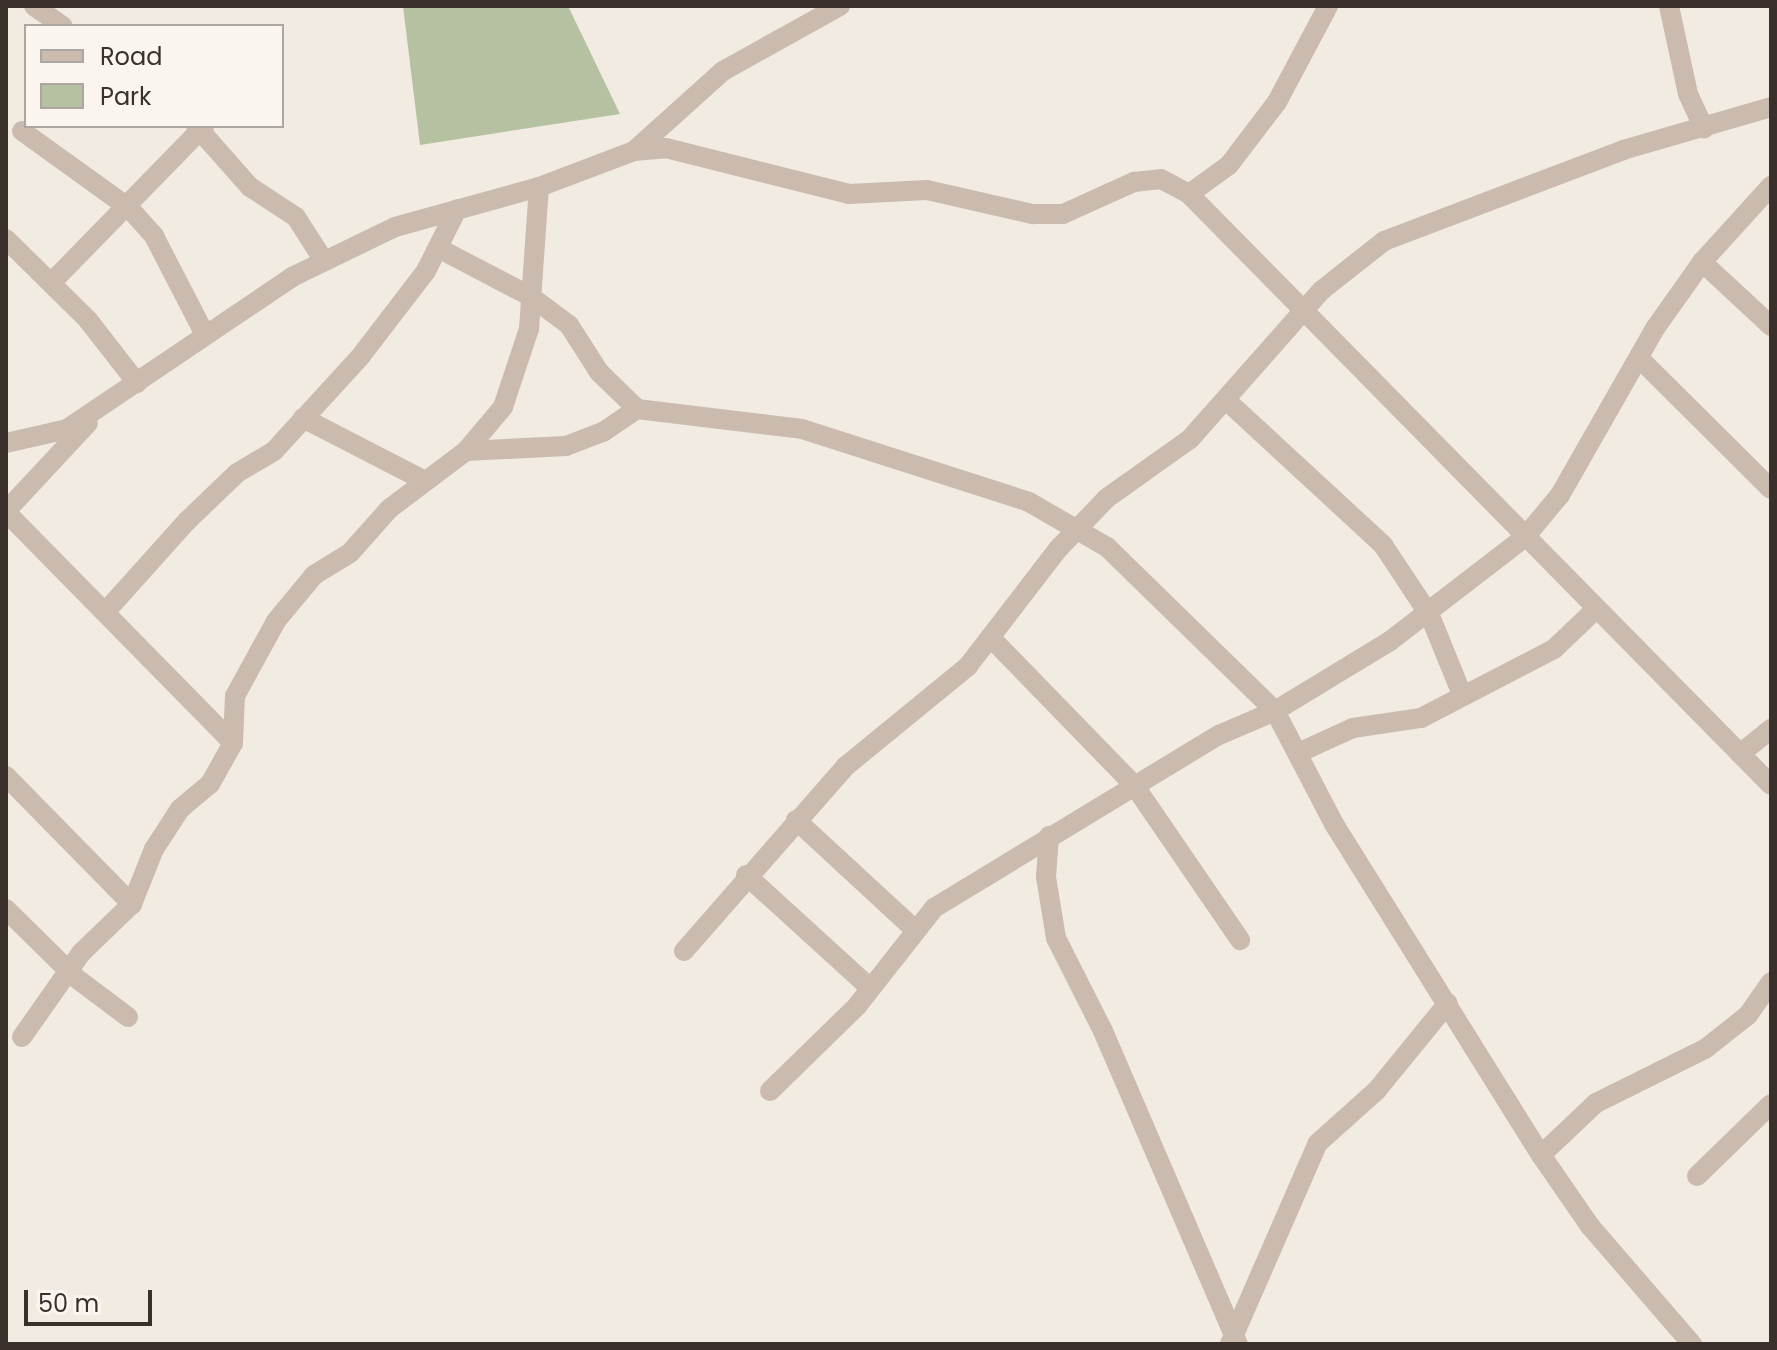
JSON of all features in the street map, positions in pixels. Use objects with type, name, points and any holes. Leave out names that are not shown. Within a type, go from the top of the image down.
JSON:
[{"type":"street","points":[[34,6],[60,24]]},
{"type":"street","points":[[634,151],[723,71],[840,6]]},
{"type":"street","points":[[1189,194],[1229,165],[1277,102],[1328,6]]},
{"type":"street","points":[[1669,6],[1688,94],[1704,128]]},
{"type":"street","points":[[684,951],[746,875],[846,766],[968,666],[1079,527],[1107,498],[1190,439],[1305,310],[1384,241],[1623,150],[1771,107]]},
{"type":"street","points":[[52,282],[129,208],[200,128],[250,187],[296,217],[324,261]]},
{"type":"street","points":[[18,133],[129,208],[154,236],[205,335]]},
{"type":"street","points":[[6,443],[67,429],[103,408],[205,335],[324,261],[395,227],[539,187],[634,151],[666,148],[849,194],[927,190],[1033,214],[1063,214],[1134,182],[1161,179],[1189,194],[1771,785]]},
{"type":"street","points":[[770,1091],[870,988],[915,930],[945,900],[1134,785],[1275,711],[1430,616],[1525,537],[1560,495],[1639,358],[1702,262],[1771,186]]},
{"type":"street","points":[[22,1037],[68,970],[132,904],[154,849],[180,809],[210,784],[233,743],[235,696],[276,621],[314,575],[350,553],[423,480],[466,451],[503,407],[529,329],[539,187]]},
{"type":"street","points":[[108,609],[197,511],[237,473],[274,451],[360,357],[438,248],[457,209]]},
{"type":"street","points":[[6,239],[52,282],[137,383]]},
{"type":"street","points":[[438,248],[530,296],[569,325],[599,372],[637,409],[802,429],[1029,502],[1079,527],[1189,621],[1275,711],[1334,824],[1541,1155],[1590,1226],[1692,1344]]},
{"type":"street","points":[[1702,262],[1771,326]]},
{"type":"street","points":[[1639,358],[1771,489]]},
{"type":"street","points":[[1226,400],[1383,545],[1430,616],[1461,692]]},
{"type":"street","points":[[103,408],[6,511],[108,609],[233,743]]},
{"type":"street","points":[[466,451],[566,446],[603,432],[637,409]]},
{"type":"street","points":[[303,418],[423,480]]},
{"type":"street","points":[[1298,753],[1353,728],[1421,718],[1461,692],[1554,649],[1596,609]]},
{"type":"street","points":[[992,639],[1134,785],[1240,940]]},
{"type":"street","points":[[1740,754],[1771,729]]},
{"type":"street","points":[[6,776],[132,904]]},
{"type":"street","points":[[796,820],[915,930]]},
{"type":"street","points":[[1049,836],[1046,877],[1056,938],[1103,1031],[1233,1342]]},
{"type":"street","points":[[746,875],[870,988]]},
{"type":"street","points":[[6,909],[68,970],[128,1017]]},
{"type":"street","points":[[1541,1155],[1596,1103],[1705,1049],[1748,1015],[1771,982]]},
{"type":"street","points":[[1233,1342],[1318,1143],[1377,1090],[1448,1003]]},
{"type":"street","points":[[1697,1176],[1771,1104]]},
{"type":"green space","points":[[403,6],[568,6],[620,114],[420,145]]}]
